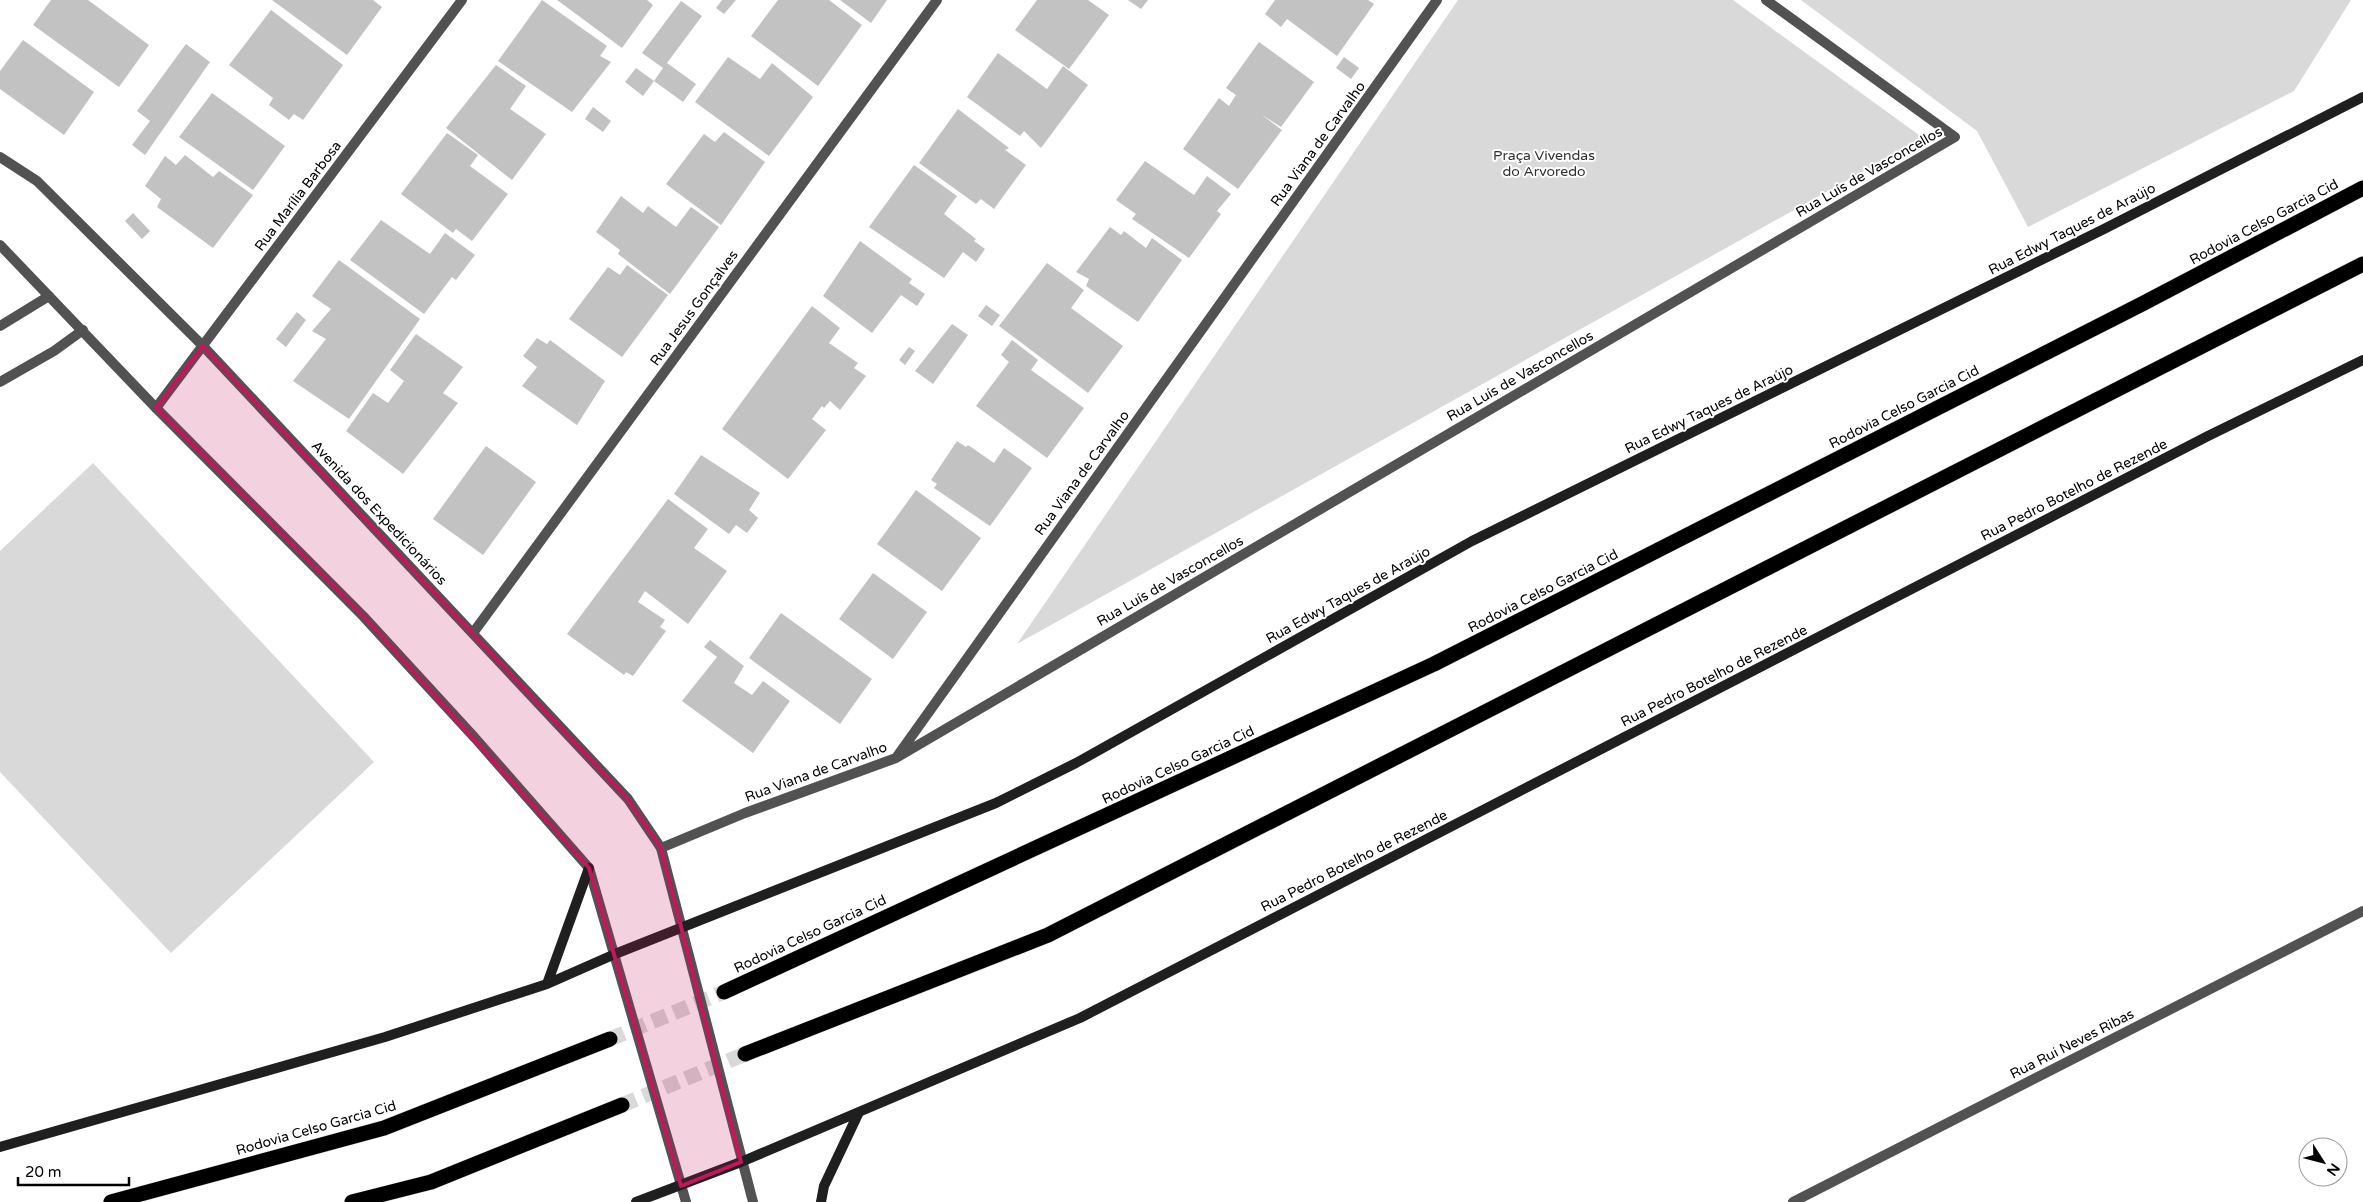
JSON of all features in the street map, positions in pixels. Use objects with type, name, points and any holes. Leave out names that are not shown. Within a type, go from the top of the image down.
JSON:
[{"type":"highway","name":"Rodovia Celso Garcia Cid","points":[[724,992],[1434,664],[2142,304],[2363,188]]},
{"type":"highway","points":[[745,1054],[1048,935],[2163,368],[2363,264]]},
{"type":"highway","name":"Rodovia Celso Garcia Cid","points":[[111,1202],[384,1128],[610,1039]]},
{"type":"highway","points":[[352,1202],[431,1182],[622,1104]]},
{"type":"main road","name":"Rua Edwy Taques de Araújo","points":[[682,929],[996,803],[1076,763],[1472,541],[2086,238],[2363,97]]},
{"type":"main road","name":"Rua Pedro Botelho de Rezende","points":[[859,1112],[1080,1018],[2200,441],[2363,360]]},
{"type":"main road","points":[[547,984],[589,868]]},
{"type":"main road","points":[[0,1147],[385,1037],[547,984],[615,954],[682,929]]},
{"type":"main road","points":[[636,1202],[742,1162],[859,1112]]},
{"type":"main road","points":[[820,1202],[824,1186],[859,1112]]},
{"type":"street","name":"Rua Marília Barbosa","points":[[156,408],[462,0]]},
{"type":"street","name":"Rua Jesus Gonçalves","points":[[473,633],[937,0]]},
{"type":"street","name":"Rua Viana de Carvalho","points":[[661,848],[745,813],[896,758],[1437,0]]},
{"type":"street","name":"Rua Luís de Vasconcellos","points":[[896,758],[1955,137],[1766,0]]},
{"type":"street","name":"Avenida dos Expedicionários","points":[[0,158],[37,181],[203,346],[628,799],[661,848],[753,1202]]},
{"type":"street","points":[[0,246],[83,330],[156,408],[362,616],[475,738],[589,868],[686,1202]]},
{"type":"street","points":[[0,326],[49,296]]},
{"type":"street","points":[[0,382],[54,351],[83,330]]},
{"type":"street","name":"Rua Rui Neves Ribas","points":[[1793,1202],[2363,911]]},
{"type":"highlighted area","points":[[203,346],[628,799],[661,848],[741,1162],[681,1186],[589,868],[363,616],[156,408]]},
{"type":"green space","name":"Praça Vivendas do Arvoredo","points":[[1458,0],[1733,0],[1923,138],[1017,644]]},
{"type":"green space","points":[[1801,0],[2351,0],[2294,91],[2028,227],[1977,131]]},
{"type":"green space","points":[[93,463],[374,762],[171,953],[0,772],[0,551]]},
{"type":"building","points":[[51,0],[88,0],[149,45],[119,87],[33,25]]},
{"type":"building","points":[[272,0],[373,0],[382,7],[347,55]]},
{"type":"building","points":[[542,0],[607,46],[600,56],[611,62],[572,112],[498,61]]},
{"type":"building","points":[[557,0],[647,0],[653,5],[622,48]]},
{"type":"building","points":[[722,0],[736,0],[724,14],[716,8]]},
{"type":"building","points":[[778,0],[829,0],[862,25],[818,86],[751,36]]},
{"type":"building","points":[[840,0],[887,0],[871,23]]},
{"type":"building","points":[[1037,0],[1088,0],[1109,15],[1069,69],[1015,30]]},
{"type":"building","points":[[1128,0],[1148,0],[1141,9]]},
{"type":"building","points":[[1275,0],[1368,0],[1374,4],[1337,56],[1287,19],[1281,27],[1265,14]]},
{"type":"building","points":[[681,1],[702,16],[667,63],[696,84],[683,102],[654,81],[663,68],[642,53]]},
{"type":"building","points":[[271,10],[343,65],[303,120],[294,114],[289,120],[269,105],[273,98],[229,65]]},
{"type":"building","points":[[23,40],[94,92],[64,135],[0,89],[0,71]]},
{"type":"building","points":[[1259,42],[1314,82],[1281,127],[1262,115],[1282,130],[1238,189],[1183,149],[1219,98],[1229,106],[1236,95],[1226,88]]},
{"type":"building","points":[[186,44],[210,62],[145,155],[132,145],[150,121],[137,111]]},
{"type":"building","points":[[998,53],[1047,89],[1063,66],[1088,85],[1041,148],[1024,131],[1020,136],[967,97]]},
{"type":"building","points":[[728,57],[760,79],[772,63],[813,97],[769,156],[695,102]]},
{"type":"building","points":[[1344,57],[1359,68],[1351,79],[1336,68]]},
{"type":"building","points":[[496,65],[526,86],[510,109],[546,134],[512,180],[446,128]]},
{"type":"building","points":[[636,68],[654,81],[643,96],[625,82]]},
{"type":"building","points":[[212,93],[285,146],[253,190],[179,137]]},
{"type":"building","points":[[593,107],[611,121],[603,132],[585,119]]},
{"type":"building","points":[[958,109],[1009,148],[1005,150],[1026,165],[994,209],[981,199],[976,204],[919,163]]},
{"type":"building","points":[[724,132],[765,162],[721,225],[666,184],[704,134],[715,142]]},
{"type":"building","points":[[447,133],[478,155],[470,166],[508,194],[472,241],[456,229],[453,233],[401,194]]},
{"type":"building","points":[[185,155],[213,177],[219,171],[253,195],[213,248],[157,207],[161,199],[145,186],[165,156],[176,165]]},
{"type":"building","points":[[1145,161],[1194,195],[1207,176],[1231,194],[1217,211],[1221,214],[1189,258],[1132,219],[1136,214],[1116,200]]},
{"type":"building","points":[[914,165],[957,196],[944,214],[976,239],[974,241],[985,249],[976,262],[963,252],[944,278],[869,227]]},
{"type":"building","points":[[621,196],[643,213],[648,206],[676,227],[691,207],[719,227],[670,294],[618,254],[620,250],[596,232]]},
{"type":"building","points":[[133,213],[150,231],[142,239],[125,221]]},
{"type":"building","points":[[381,220],[430,254],[445,233],[475,255],[456,280],[452,277],[424,314],[350,260]]},
{"type":"building","points":[[1110,227],[1121,235],[1124,231],[1146,248],[1152,238],[1182,260],[1138,322],[1086,286],[1089,279],[1076,272]]},
{"type":"building","points":[[860,241],[912,279],[909,283],[925,294],[917,306],[901,295],[872,333],[823,296]]},
{"type":"building","points":[[339,260],[420,319],[349,419],[293,381],[326,339],[312,331],[331,309],[312,296]]},
{"type":"building","points":[[1047,263],[1084,290],[1071,308],[1123,346],[1088,393],[999,326]]},
{"type":"building","points":[[627,265],[668,295],[622,357],[569,319],[608,267],[620,275]]},
{"type":"building","points":[[986,305],[1000,315],[992,326],[978,316]]},
{"type":"building","points":[[812,306],[840,328],[829,343],[858,363],[854,368],[866,376],[840,410],[830,401],[824,408],[822,406],[812,419],[826,430],[788,479],[722,429]]},
{"type":"building","points":[[297,312],[306,320],[286,347],[276,339]]},
{"type":"building","points":[[952,324],[968,335],[933,384],[915,371]]},
{"type":"building","points":[[416,334],[463,367],[443,393],[458,403],[403,474],[346,431],[373,393],[388,403],[404,381],[390,370]]},
{"type":"building","points":[[537,338],[547,344],[550,340],[605,381],[577,425],[522,386],[537,367],[523,356]]},
{"type":"building","points":[[1012,340],[1038,360],[1031,370],[1084,408],[1047,458],[976,406],[1009,362],[1001,355]]},
{"type":"building","points":[[909,347],[915,351],[905,365],[899,360]]},
{"type":"building","points":[[957,441],[966,447],[968,445],[994,463],[1004,448],[1032,468],[990,526],[934,488],[937,484],[931,480]]},
{"type":"building","points":[[486,446],[536,482],[483,555],[433,519]]},
{"type":"building","points":[[701,455],[760,493],[749,510],[758,518],[747,533],[736,525],[729,534],[674,494]]},
{"type":"building","points":[[916,490],[981,538],[942,591],[877,544]]},
{"type":"building","points":[[668,499],[708,529],[694,548],[727,571],[688,624],[645,591],[638,602],[665,620],[660,627],[666,631],[633,676],[626,672],[624,675],[567,634]]},
{"type":"building","points":[[873,573],[927,612],[893,659],[839,619]]},
{"type":"building","points":[[781,613],[872,679],[840,724],[749,658]]},
{"type":"building","points":[[710,640],[744,666],[734,683],[752,695],[763,681],[790,701],[753,753],[682,701],[717,657],[704,647]]},
{"type":"tunnel","points":[[610,1039],[724,992]]},
{"type":"tunnel","points":[[622,1105],[745,1054]]}]
